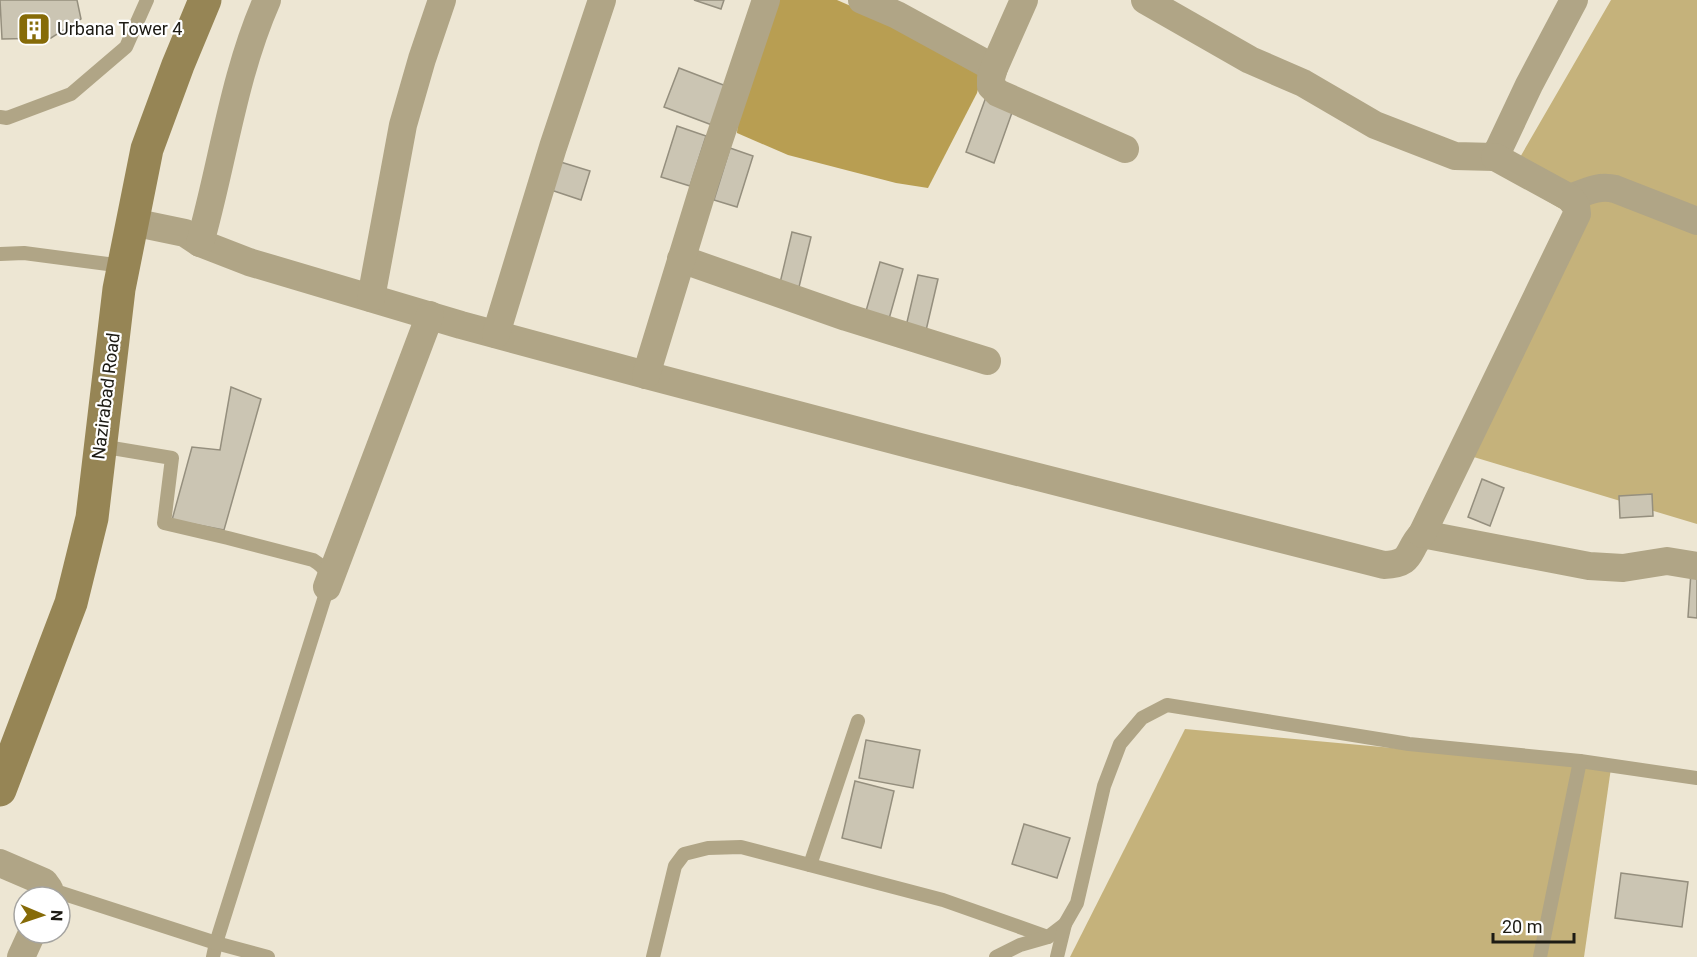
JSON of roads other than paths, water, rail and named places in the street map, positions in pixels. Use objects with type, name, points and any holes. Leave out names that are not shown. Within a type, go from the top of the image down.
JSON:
[{"type":"main road","name":"Nazirabad Road","points":[[0,790],[6,754],[34,705],[71,603],[92,518],[123,266],[140,224],[147,148],[205,0]]},
{"type":"street","points":[[192,238],[213,198],[222,150],[237,93],[256,26],[267,0]]},
{"type":"street","points":[[371,298],[403,125],[442,0]]},
{"type":"street","points":[[496,334],[553,147],[602,0]]},
{"type":"street","points":[[646,375],[706,179],[766,0]]},
{"type":"street","points":[[862,0],[897,15],[994,69]]},
{"type":"street","points":[[1024,0],[994,69],[991,86],[998,93],[1125,149]]},
{"type":"street","points":[[140,224],[192,238],[249,262],[646,375],[1384,565],[1397,564],[1410,556],[1416,541],[1422,534],[1574,223],[1577,214],[1576,206],[1570,198],[1495,157],[1455,156],[1375,125],[1303,84],[1250,60],[1145,0]]},
{"type":"street","points":[[1495,157],[1574,0]]},
{"type":"street","points":[[1570,198],[1595,188],[1605,187],[1697,221]]},
{"type":"street","points":[[681,259],[846,317],[987,361]]},
{"type":"street","points":[[327,587],[430,315]]},
{"type":"street","points":[[1422,534],[1589,566],[1623,568],[1667,561],[1697,566]]},
{"type":"street","points":[[0,863],[39,885]]},
{"type":"lane","points":[[0,117],[7,118],[71,94],[126,47],[147,0]]},
{"type":"lane","points":[[0,254],[24,253],[123,266]]},
{"type":"lane","points":[[100,446],[172,458],[164,523],[313,560],[323,566],[328,575],[323,604],[214,950]]},
{"type":"lane","points":[[1057,957],[1065,924],[1077,903],[1104,786],[1120,744],[1142,718],[1167,705],[1409,744],[1580,760],[1697,778]]},
{"type":"lane","points":[[810,865],[858,722]]},
{"type":"lane","points":[[1540,957],[1580,760]]},
{"type":"lane","points":[[653,957],[675,866],[684,854],[708,848],[741,847],[810,865],[943,900],[1048,937]]},
{"type":"lane","points":[[72,898],[214,950],[268,957]]},
{"type":"lane","points":[[996,957],[1020,945],[1048,937],[1065,924]]},
{"type":"place","name":"Urbana Tower 4","points":[[34,29]]}]
